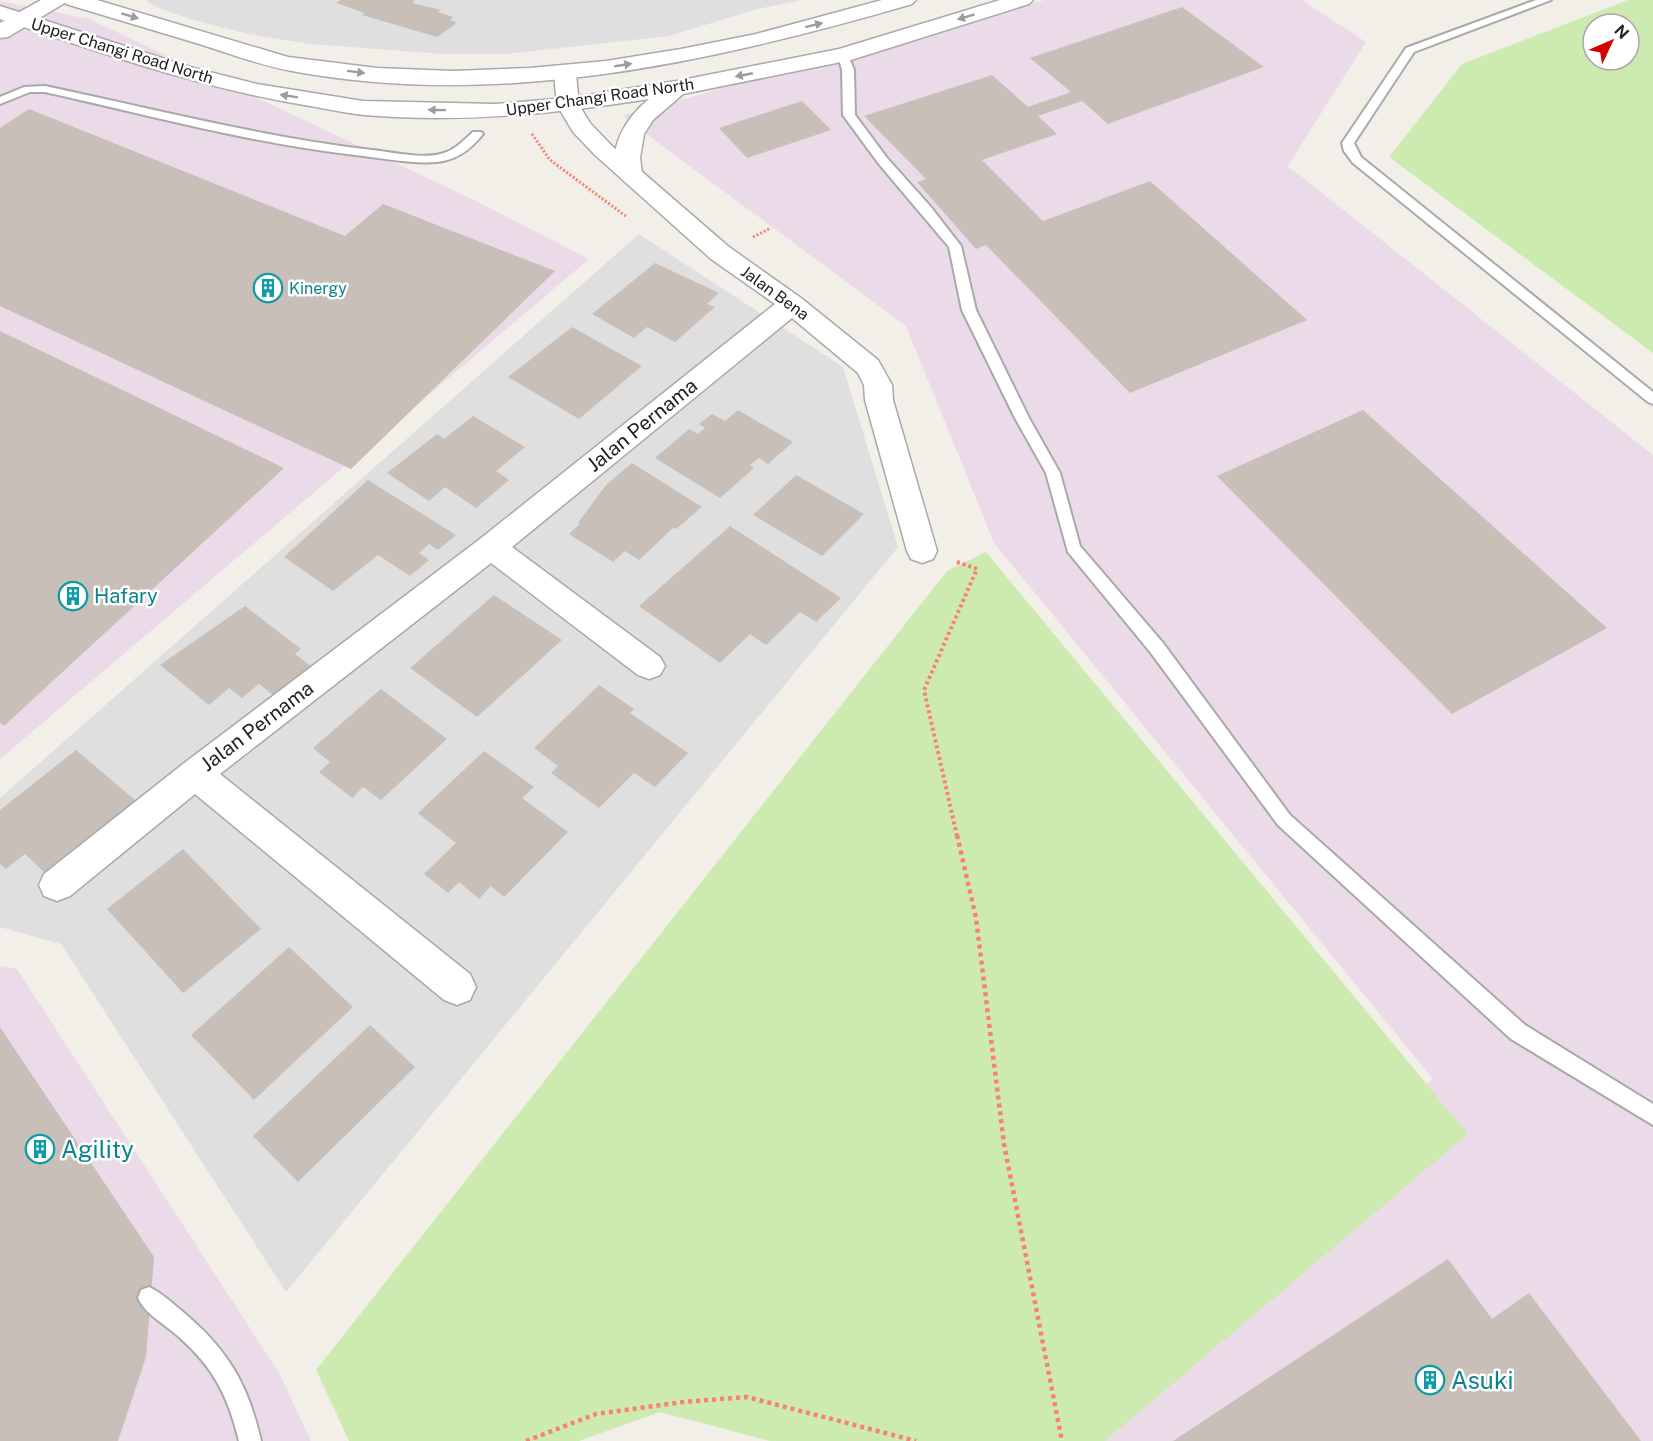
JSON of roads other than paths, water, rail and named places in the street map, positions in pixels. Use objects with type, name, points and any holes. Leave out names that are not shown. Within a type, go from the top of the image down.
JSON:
[{"type":"street","points":[[0,32],[56,0]]},
{"type":"street","name":"Upper Changi Road North","points":[[73,0],[232,48],[298,65],[403,78],[501,78],[565,74],[640,63],[743,43],[905,0]]},
{"type":"street","name":"Upper Changi Road North","points":[[0,12],[182,72],[257,91],[351,106],[496,111],[568,105],[677,88],[843,55],[1022,0]]},
{"type":"street","name":"Jalan Bena","points":[[565,74],[568,105],[581,127],[720,253],[792,304],[868,367],[878,385],[879,400],[922,551]]},
{"type":"street","points":[[630,173],[626,153],[631,136],[640,119],[677,88]]},
{"type":"street","name":"Jalan Pernama","points":[[57,885],[195,774],[491,547],[792,304]]},
{"type":"street","points":[[491,547],[649,666]]},
{"type":"street","name":"Jalan Pernama","points":[[195,774],[457,987]]},
{"type":"lane","points":[[1546,0],[1410,50],[1348,143],[1350,151],[1357,160],[1653,399]]},
{"type":"lane","points":[[843,55],[848,70],[849,115],[883,161],[955,246],[969,310],[1022,418],[1053,473],[1073,548],[1157,648],[1284,820],[1518,1032],[1653,1115]]},
{"type":"lane","points":[[0,101],[28,89],[45,89],[188,123],[316,147],[415,158],[448,156],[461,150],[477,134]]},
{"type":"lane","points":[[149,1298],[196,1335],[226,1371],[245,1415],[250,1441]]},
{"type":"place","name":"Kinergy","points":[[268,288]]},
{"type":"place","name":"Hafary","points":[[73,596]]},
{"type":"place","name":"Agility","points":[[40,1149]]},
{"type":"place","name":"Asuki","points":[[1430,1380]]}]
